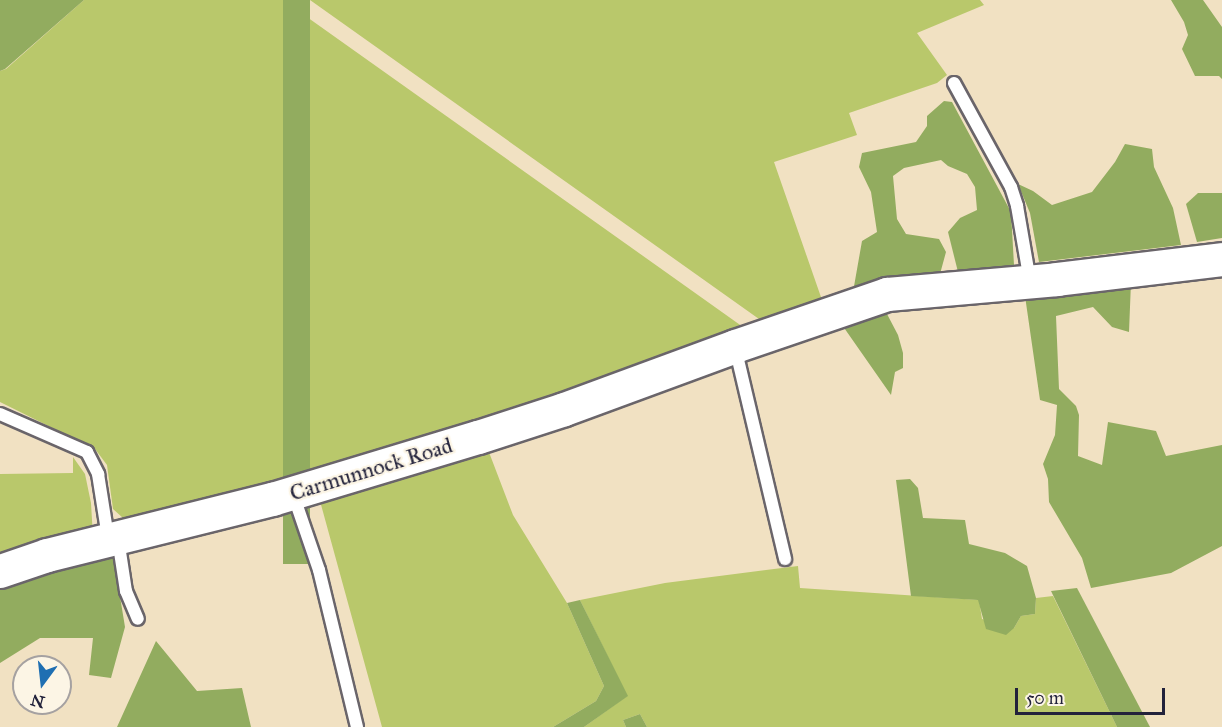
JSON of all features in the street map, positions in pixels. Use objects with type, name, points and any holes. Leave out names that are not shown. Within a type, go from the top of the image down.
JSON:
[{"type":"main road","name":"Carmunnock Road","points":[[0,571],[47,555],[293,493],[564,409],[735,345],[887,294],[1030,281],[1222,259]]},
{"type":"lane","points":[[954,83],[1011,187],[1017,206],[1030,281]]},
{"type":"lane","points":[[735,345],[784,559]]},
{"type":"lane","points":[[0,414],[87,452],[98,474],[126,591],[138,619]]},
{"type":"lane","points":[[293,493],[319,570],[357,727]]},
{"type":"green space","points":[[0,0],[84,0],[0,71]]},
{"type":"green space","points":[[84,0],[283,0],[743,327],[542,400],[271,485],[123,518],[113,509],[107,465],[95,449],[0,402],[0,71],[6,69]]},
{"type":"green space","points":[[283,0],[310,0],[310,564],[283,564]]},
{"type":"green space","points":[[310,0],[980,0],[984,5],[917,33],[947,75],[937,83],[849,113],[857,135],[774,162],[822,300],[759,319]]},
{"type":"green space","points":[[1171,0],[1203,0],[1222,27],[1222,79],[1219,76],[1195,76],[1182,49],[1188,35],[1184,22]]},
{"type":"green space","points":[[944,101],[952,102],[1011,212],[1014,265],[958,272],[948,232],[960,218],[977,210],[975,187],[967,174],[948,166],[941,160],[904,168],[893,176],[897,219],[906,234],[939,239],[946,252],[940,274],[853,292],[862,241],[877,232],[871,192],[859,167],[862,153],[916,142],[927,126],[927,116]]},
{"type":"green space","points":[[1125,144],[1152,149],[1154,167],[1173,208],[1181,245],[1039,262],[1030,213],[1018,184],[1033,191],[1052,205],[1092,192],[1115,162]]},
{"type":"green space","points":[[1198,193],[1222,193],[1222,238],[1197,242],[1186,204]]},
{"type":"green space","points":[[1131,282],[1129,332],[1112,327],[1093,307],[1056,316],[1059,389],[1076,406],[1079,415],[1078,456],[1102,465],[1108,422],[1156,431],[1166,456],[1222,445],[1222,546],[1171,573],[1091,588],[1082,558],[1049,502],[1048,479],[1043,464],[1055,435],[1057,405],[1040,400],[1025,296]]},
{"type":"green space","points":[[887,314],[898,335],[903,353],[903,368],[895,372],[891,395],[840,322]]},
{"type":"green space","points":[[487,447],[513,515],[567,603],[604,686],[596,701],[553,727],[382,727],[320,501]]},
{"type":"green space","points":[[73,457],[85,474],[91,503],[93,537],[0,561],[0,474],[73,473]]},
{"type":"green space","points":[[910,479],[918,488],[923,518],[965,520],[969,544],[1005,553],[1027,566],[1036,598],[1035,614],[1021,616],[1014,628],[1006,635],[986,629],[978,600],[911,596],[896,480]]},
{"type":"green space","points":[[113,554],[125,627],[111,678],[89,675],[93,638],[40,638],[0,663],[0,582]]},
{"type":"green space","points":[[798,566],[800,588],[979,600],[982,619],[1014,628],[1021,616],[1035,614],[1036,598],[1053,596],[1117,727],[647,727],[640,714],[623,720],[626,727],[584,727],[627,696],[580,600],[665,583]]},
{"type":"green space","points":[[1077,588],[1150,727],[1117,727],[1051,591]]},
{"type":"green space","points":[[580,600],[628,696],[584,727],[553,727],[596,701],[604,686],[567,603]]},
{"type":"green space","points":[[156,641],[197,691],[242,688],[251,727],[117,727]]},
{"type":"green space","points":[[640,714],[647,727],[626,727],[623,720]]}]
